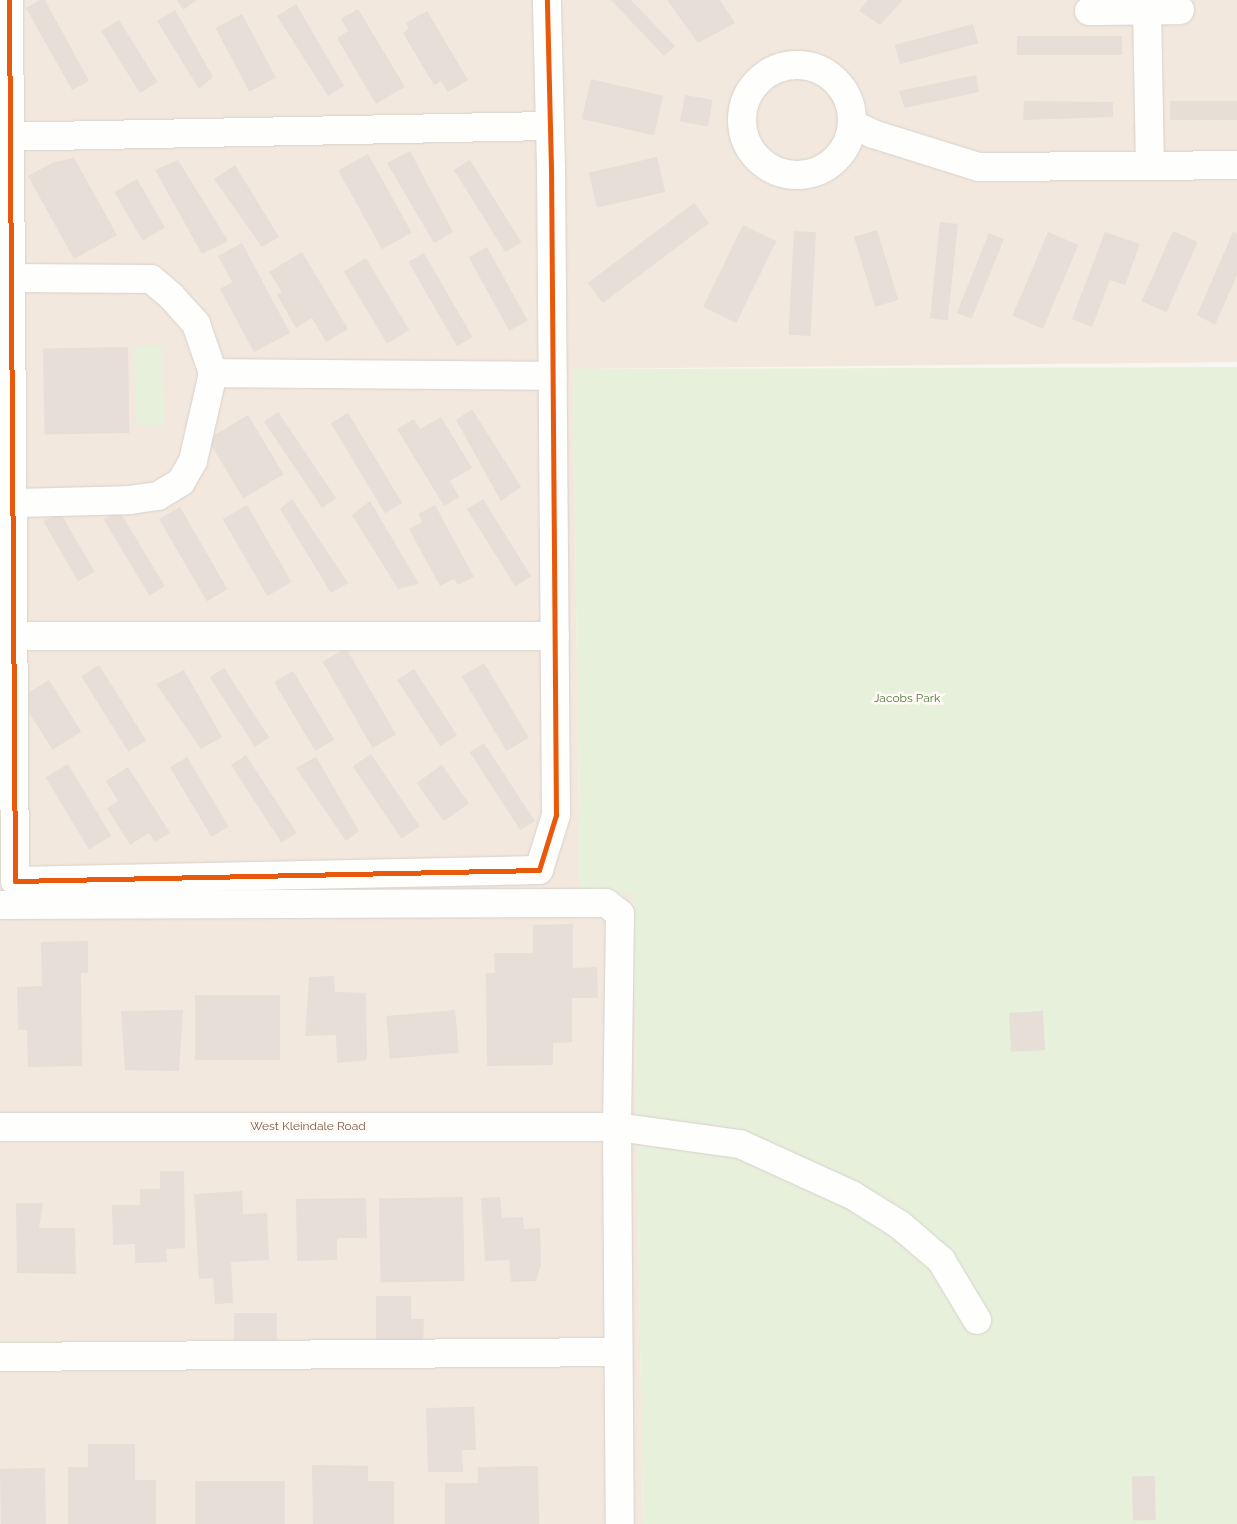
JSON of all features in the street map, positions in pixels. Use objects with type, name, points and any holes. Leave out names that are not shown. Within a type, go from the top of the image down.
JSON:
[{"type":"street","points":[[9,0],[5,137],[11,278],[6,376],[12,503],[9,621],[15,881],[539,870],[556,815],[550,126],[546,0]]},
{"type":"street","points":[[1147,10],[1150,166]]},
{"type":"street","points":[[1089,11],[1180,10]]},
{"type":"street","points":[[798,65],[816,68],[832,77],[844,90],[851,107],[852,124],[848,143],[838,158],[823,169],[805,175],[786,174],[769,168],[754,156],[745,140],[742,122],[744,105],[752,88],[764,76],[780,68],[798,65]]},
{"type":"street","points":[[852,124],[872,134],[979,167],[1237,165]]},
{"type":"street","points":[[5,137],[550,126]]},
{"type":"street","points":[[11,278],[151,279],[171,296],[196,324],[213,373],[193,461],[181,482],[158,496],[130,500],[12,503]]},
{"type":"street","points":[[213,373],[553,376]]},
{"type":"street","points":[[9,621],[555,636]]},
{"type":"street","points":[[0,905],[606,903],[620,914],[617,1127],[620,1524]]},
{"type":"street","name":"West Kleindale Road","points":[[0,1127],[617,1127],[740,1144],[852,1195],[900,1225],[941,1260],[977,1320]]},
{"type":"street","points":[[0,1357],[618,1352]]},
{"type":"shaded area","points":[[0,0],[1237,0],[1237,362],[573,369],[580,894],[633,894],[643,1524],[0,1524]]},
{"type":"green space","points":[[134,346],[162,346],[163,425],[135,425]]},
{"type":"green space","name":"Jacobs Park","points":[[1237,367],[1237,1524],[643,1524],[633,894],[580,894],[573,369]]},
{"type":"building","points":[[40,0],[45,0],[89,81],[72,90],[26,8]]},
{"type":"building","points":[[177,0],[197,0],[183,10]]},
{"type":"building","points":[[611,0],[631,0],[675,46],[664,56]]},
{"type":"building","points":[[667,0],[720,0],[735,23],[698,43]]},
{"type":"building","points":[[868,0],[903,0],[880,25],[859,11]]},
{"type":"building","points":[[296,4],[344,86],[328,96],[277,16]]},
{"type":"building","points":[[358,9],[405,87],[376,104],[337,38],[348,31],[341,19]]},
{"type":"building","points":[[175,10],[213,77],[199,89],[157,21]]},
{"type":"building","points":[[427,11],[468,80],[448,92],[441,81],[434,85],[403,33],[409,29],[406,23]]},
{"type":"building","points":[[242,14],[276,78],[249,92],[216,28]]},
{"type":"building","points":[[119,20],[158,82],[140,93],[101,31]]},
{"type":"building","points":[[973,24],[978,43],[900,64],[895,45]]},
{"type":"building","points":[[1017,36],[1122,36],[1122,55],[1017,55]]},
{"type":"building","points":[[976,75],[979,92],[905,108],[899,91]]},
{"type":"building","points":[[591,79],[663,96],[654,136],[582,119]]},
{"type":"building","points":[[685,95],[713,100],[708,126],[680,122]]},
{"type":"building","points":[[1024,101],[1113,102],[1113,117],[1023,120]]},
{"type":"building","points":[[1170,101],[1237,101],[1237,120],[1170,120]]},
{"type":"building","points":[[410,151],[453,232],[434,243],[387,163]]},
{"type":"building","points":[[368,154],[412,233],[382,249],[338,170]]},
{"type":"building","points":[[657,157],[665,192],[597,208],[589,173]]},
{"type":"building","points":[[74,158],[117,235],[74,259],[28,176],[52,163]]},
{"type":"building","points":[[178,160],[228,241],[202,254],[155,170]]},
{"type":"building","points":[[470,160],[521,242],[505,252],[454,170]]},
{"type":"building","points":[[235,165],[279,237],[262,247],[214,179]]},
{"type":"building","points":[[137,179],[165,227],[142,240],[114,192]]},
{"type":"building","points":[[694,203],[709,223],[603,303],[588,283]]},
{"type":"building","points":[[940,222],[958,224],[948,320],[930,318]]},
{"type":"building","points":[[743,225],[776,241],[736,323],[703,307]]},
{"type":"building","points":[[877,230],[898,300],[875,307],[854,237]]},
{"type":"building","points":[[794,231],[816,232],[811,336],[789,335]]},
{"type":"building","points":[[1173,231],[1198,242],[1166,312],[1142,301]]},
{"type":"building","points":[[1048,232],[1078,245],[1043,329],[1012,316]]},
{"type":"building","points":[[1105,232],[1140,244],[1125,285],[1110,280],[1092,327],[1072,319]]},
{"type":"building","points":[[1233,232],[1237,234],[1237,275],[1215,325],[1197,315]]},
{"type":"building","points":[[989,233],[1004,239],[972,319],[957,313]]},
{"type":"building","points":[[242,243],[290,333],[254,352],[220,289],[232,282],[218,256]]},
{"type":"building","points":[[487,247],[528,320],[509,331],[469,257]]},
{"type":"building","points":[[302,252],[348,329],[326,342],[312,318],[296,328],[277,295],[282,292],[269,272]]},
{"type":"building","points":[[424,253],[472,337],[457,346],[408,262]]},
{"type":"building","points":[[366,258],[409,330],[387,343],[344,271]]},
{"type":"building","points":[[128,347],[130,433],[45,434],[43,348]]},
{"type":"building","points":[[472,409],[521,487],[501,501],[456,420]]},
{"type":"building","points":[[278,412],[336,498],[322,508],[264,422]]},
{"type":"building","points":[[348,413],[402,503],[385,513],[331,423]]},
{"type":"building","points":[[248,415],[284,474],[243,498],[208,439]]},
{"type":"building","points":[[441,417],[472,468],[450,481],[459,497],[444,506],[397,429],[414,419],[420,429]]},
{"type":"building","points":[[292,499],[348,583],[331,593],[280,509]]},
{"type":"building","points":[[483,499],[531,576],[515,586],[467,509]]},
{"type":"building","points":[[370,501],[419,584],[398,589],[352,515]]},
{"type":"building","points":[[247,505],[292,582],[267,596],[223,519]]},
{"type":"building","points":[[435,505],[474,577],[458,585],[454,579],[440,586],[409,529],[422,522],[418,514]]},
{"type":"building","points":[[180,507],[228,589],[207,601],[159,519]]},
{"type":"building","points":[[119,510],[165,586],[149,596],[104,519]]},
{"type":"building","points":[[60,512],[94,572],[78,581],[44,522]]},
{"type":"building","points":[[346,648],[396,735],[373,748],[323,662]]},
{"type":"building","points":[[484,663],[529,738],[507,751],[462,676]]},
{"type":"building","points":[[99,665],[146,740],[128,752],[81,676]]},
{"type":"building","points":[[224,668],[269,738],[255,747],[210,677]]},
{"type":"building","points":[[414,669],[457,735],[440,746],[397,680]]},
{"type":"building","points":[[184,670],[222,737],[201,749],[156,684]]},
{"type":"building","points":[[293,671],[334,740],[315,751],[274,682]]},
{"type":"building","points":[[49,680],[81,732],[52,750],[20,698]]},
{"type":"building","points":[[484,743],[535,821],[520,830],[470,752]]},
{"type":"building","points":[[371,754],[420,826],[401,838],[353,766]]},
{"type":"building","points":[[246,755],[297,833],[282,843],[231,765]]},
{"type":"building","points":[[187,757],[229,826],[212,837],[170,767]]},
{"type":"building","points":[[316,757],[359,831],[346,841],[296,768]]},
{"type":"building","points":[[68,764],[111,836],[89,849],[46,777]]},
{"type":"building","points":[[442,765],[469,804],[444,821],[417,783]]},
{"type":"building","points":[[128,767],[170,833],[155,842],[149,833],[130,845],[107,808],[118,801],[106,781]]},
{"type":"building","points":[[573,924],[573,968],[597,967],[598,998],[572,998],[572,1042],[553,1043],[553,1065],[487,1066],[486,973],[495,973],[494,953],[533,953],[533,925]]},
{"type":"building","points":[[88,941],[88,973],[81,973],[82,1066],[28,1067],[27,1030],[18,1030],[17,987],[42,986],[41,942]]},
{"type":"building","points":[[334,976],[335,992],[366,993],[367,1060],[337,1063],[336,1035],[305,1036],[309,977]]},
{"type":"building","points":[[195,995],[280,995],[280,1060],[195,1060]]},
{"type":"building","points":[[183,1010],[179,1071],[125,1070],[121,1011]]},
{"type":"building","points":[[455,1010],[459,1053],[390,1059],[386,1016]]},
{"type":"building","points":[[1043,1011],[1045,1050],[1011,1052],[1009,1013]]},
{"type":"building","points":[[160,1171],[184,1171],[185,1248],[166,1249],[167,1262],[135,1263],[135,1244],[113,1245],[112,1205],[140,1205],[140,1189],[160,1189]]},
{"type":"building","points":[[242,1191],[243,1214],[267,1213],[269,1260],[231,1262],[233,1303],[215,1304],[213,1278],[199,1279],[194,1194]]},
{"type":"building","points":[[463,1197],[464,1281],[380,1282],[379,1198]]},
{"type":"building","points":[[500,1197],[502,1218],[523,1217],[524,1229],[540,1228],[541,1265],[536,1281],[511,1282],[509,1260],[485,1261],[481,1198]]},
{"type":"building","points":[[366,1198],[367,1238],[337,1238],[337,1260],[297,1261],[296,1199]]},
{"type":"building","points":[[16,1203],[43,1203],[39,1228],[75,1228],[76,1274],[17,1273]]},
{"type":"building","points":[[376,1296],[411,1296],[411,1319],[424,1319],[423,1342],[376,1342]]},
{"type":"building","points":[[234,1313],[277,1313],[277,1342],[234,1342]]},
{"type":"building","points":[[474,1407],[476,1450],[462,1450],[463,1472],[428,1472],[426,1408]]},
{"type":"building","points":[[88,1444],[135,1444],[135,1480],[156,1480],[156,1524],[68,1524],[68,1467],[88,1467]]},
{"type":"building","points":[[312,1465],[368,1466],[368,1481],[394,1481],[394,1524],[313,1524]]},
{"type":"building","points":[[538,1466],[539,1524],[445,1524],[445,1483],[478,1483],[478,1467]]},
{"type":"building","points":[[45,1468],[46,1524],[1,1524],[0,1469]]},
{"type":"building","points":[[1132,1476],[1155,1476],[1156,1520],[1133,1520]]},
{"type":"building","points":[[195,1481],[285,1481],[285,1524],[195,1524]]},
{"type":"cycle path","points":[[9,0],[15,881],[539,870],[556,815],[551,168],[547,0]]}]
